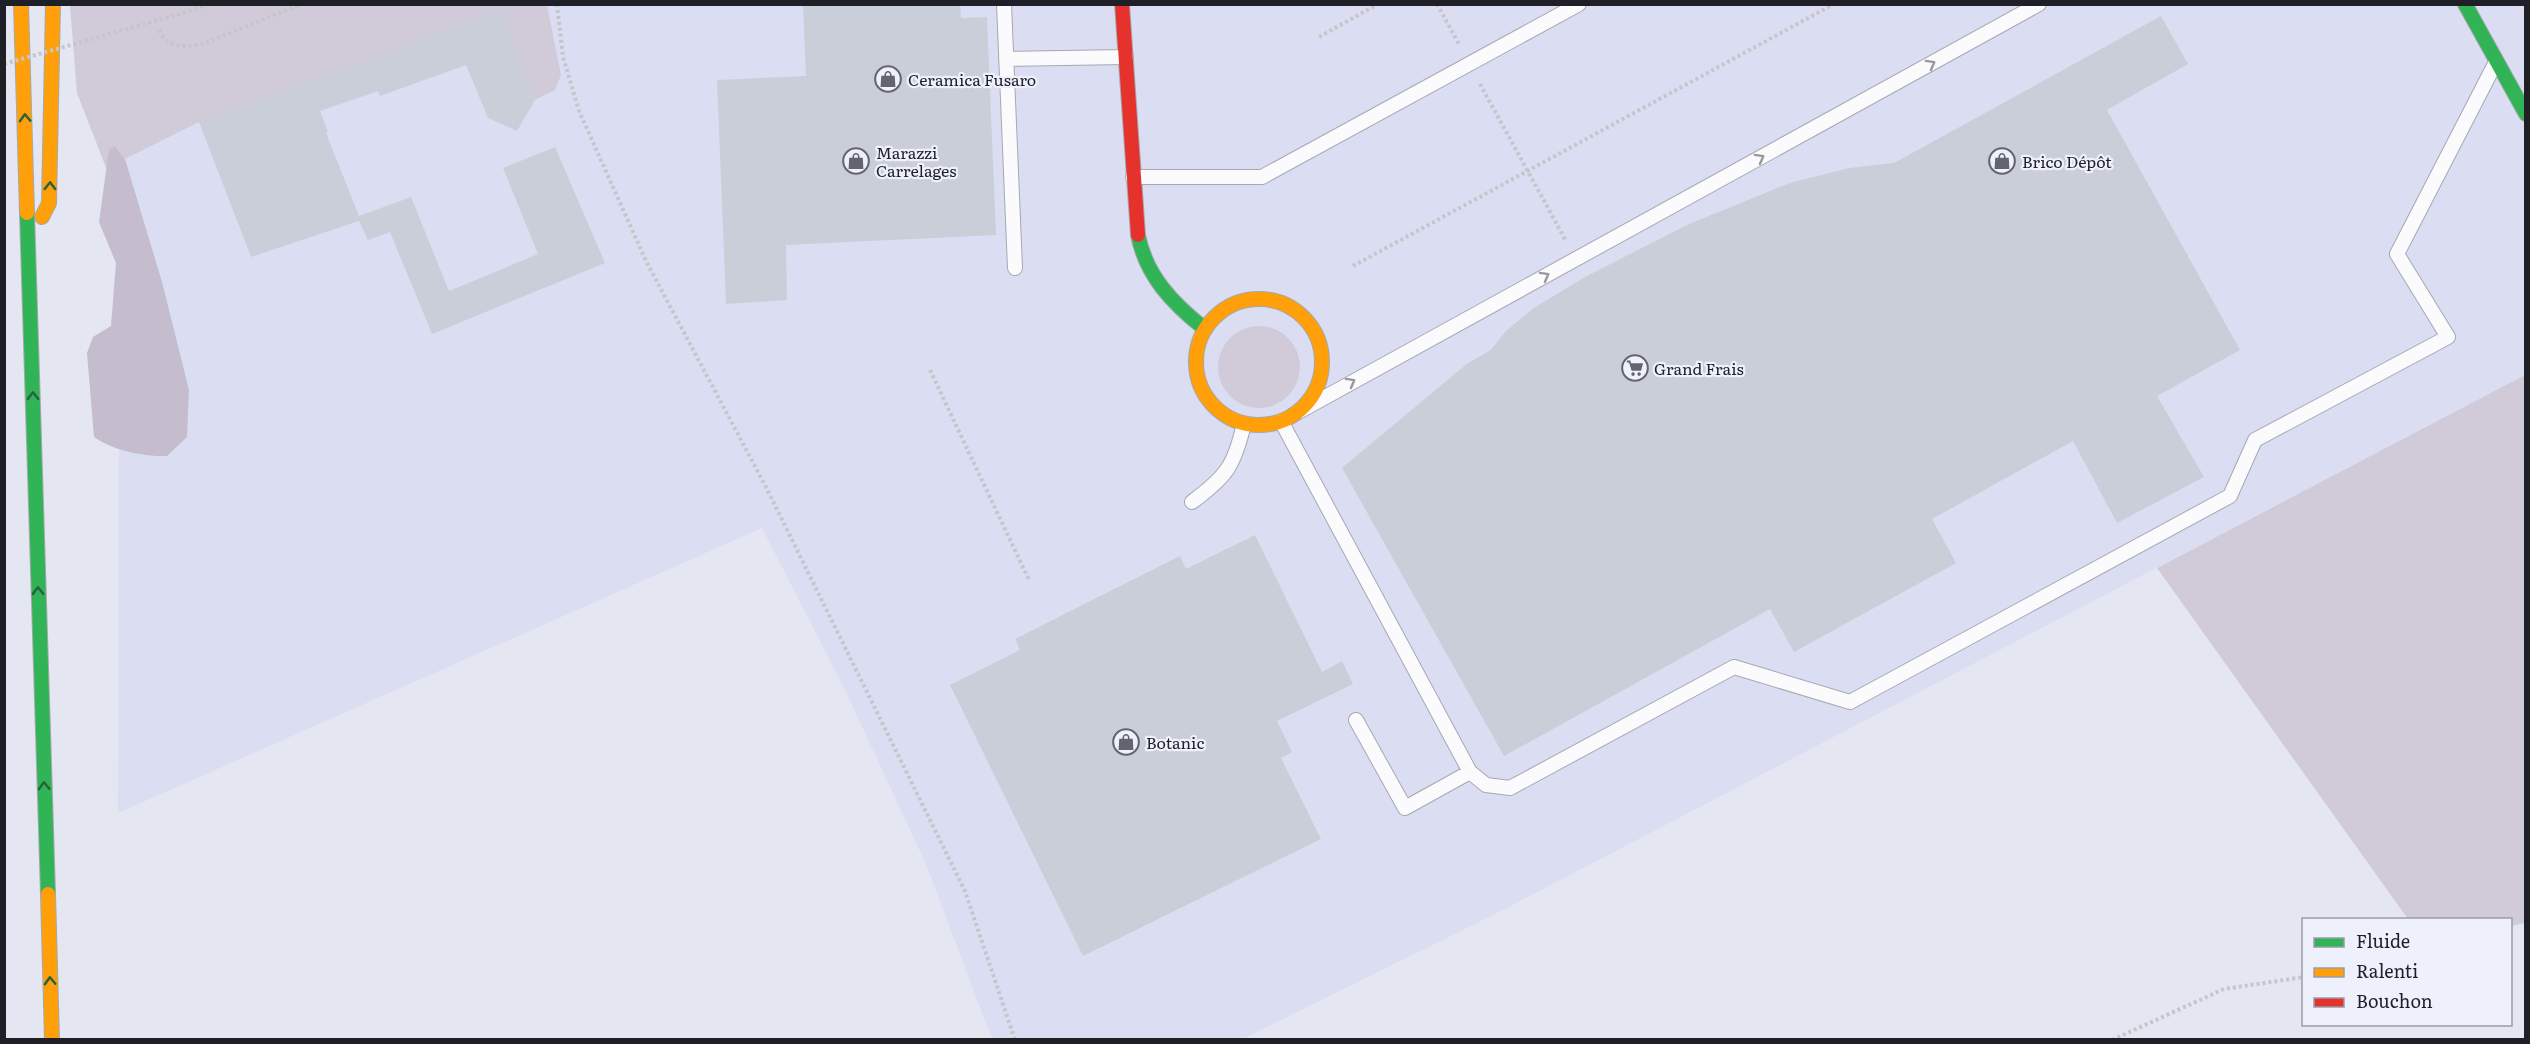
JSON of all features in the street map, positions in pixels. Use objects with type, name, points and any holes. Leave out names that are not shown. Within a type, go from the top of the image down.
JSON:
[{"type":"main road","points":[[21,4],[52,1040]]},
{"type":"main road","points":[[29,239],[49,203],[53,4]]},
{"type":"main road","points":[[1122,4],[1138,238],[1154,279],[1180,309],[1205,328]]},
{"type":"main road","points":[[2464,4],[2526,114]]},
{"type":"main road","points":[[1260,298],[1282,302],[1301,313],[1315,330],[1322,351],[1322,373],[1314,394],[1300,411],[1281,421],[1263,425],[1244,424],[1226,416],[1211,403],[1201,386],[1196,367],[1197,347],[1205,328],[1219,312],[1238,302],[1260,298]]},
{"type":"lane","points":[[1004,4],[1015,268]]},
{"type":"lane","points":[[1133,177],[1263,177],[1579,4]]},
{"type":"lane","points":[[1300,411],[2039,4]]},
{"type":"lane","points":[[1006,59],[1125,57]]},
{"type":"lane","points":[[1281,421],[1470,772],[1486,785],[1510,788],[1734,667],[1850,702],[2230,496],[2255,440],[2448,337],[2397,254],[2496,62]]},
{"type":"lane","points":[[1192,502],[1221,481],[1237,454],[1244,424]]},
{"type":"lane","points":[[1356,720],[1405,808],[1470,772]]},
{"type":"path","points":[[4,64],[210,4]]},
{"type":"path","points":[[159,30],[170,44],[187,46],[203,44],[302,4]]},
{"type":"path","points":[[557,4],[564,57],[579,111],[641,250],[767,489],[965,891],[1015,1040]]},
{"type":"path","points":[[1319,37],[1378,4]]},
{"type":"path","points":[[1437,4],[1575,259]]},
{"type":"path","points":[[1353,267],[1834,4]]},
{"type":"path","points":[[930,370],[1029,580]]},
{"type":"path","points":[[2112,1040],[2224,989],[2302,977]]},
{"type":"shaded area","points":[[70,5],[547,5],[561,75],[555,90],[535,100],[500,11],[199,122],[125,159],[115,146],[109,149],[107,170],[77,93]]},
{"type":"shaded area","points":[[155,5],[2525,5],[2525,375],[1505,909],[1243,1039],[992,1039],[926,864],[844,688],[762,528],[118,813],[119,448],[111,327],[128,133]]},
{"type":"shaded area","points":[[115,146],[125,159],[162,282],[189,390],[187,437],[167,456],[128,452],[94,437],[87,353],[93,337],[111,326],[116,263],[99,222],[109,149]]},
{"type":"shaded area","points":[[1259,326],[1275,329],[1288,338],[1297,351],[1300,367],[1297,383],[1288,396],[1275,405],[1259,408],[1243,405],[1230,396],[1221,383],[1218,367],[1221,351],[1230,338],[1243,329]]},
{"type":"shaded area","points":[[2525,375],[2525,923],[2512,926],[2512,918],[2407,918],[2157,568]]},
{"type":"building","name":"Marazzi Carrelages","points":[[803,4],[960,4],[961,18],[987,17],[996,235],[786,245],[787,300],[726,304],[717,80],[806,76]]},
{"type":"building","points":[[500,11],[535,100],[517,131],[488,118],[466,65],[380,96],[378,91],[320,111],[328,132],[326,133],[359,216],[411,197],[449,291],[538,254],[503,168],[555,147],[605,263],[432,334],[390,232],[368,240],[359,221],[251,257],[199,122]]},
{"type":"building","points":[[2161,16],[2188,64],[2107,110],[2240,350],[2157,396],[2204,477],[2117,523],[2073,441],[1932,519],[1956,563],[1794,652],[1770,609],[1504,756],[1342,468],[1468,363],[1491,350],[1506,331],[1534,308],[1585,277],[1689,224],[1790,183],[1849,168],[1894,163]]},
{"type":"building","name":"Botanic","points":[[1255,535],[1322,672],[1342,661],[1353,684],[1277,721],[1292,752],[1281,758],[1321,839],[1083,956],[950,685],[1020,650],[1015,639],[1180,556],[1186,569]]},
{"type":"traffic: fast","points":[[2465,4],[2526,114]]},
{"type":"traffic: fast","points":[[27,213],[48,894]]},
{"type":"traffic: fast","points":[[1138,235],[1147,263],[1162,288],[1182,310],[1205,329]]},
{"type":"traffic: slow","points":[[21,4],[27,213]]},
{"type":"traffic: slow","points":[[42,217],[49,203],[53,4]]},
{"type":"traffic: slow","points":[[1259,299],[1283,304],[1304,317],[1317,338],[1322,362],[1317,386],[1304,407],[1283,420],[1259,425],[1235,420],[1214,407],[1201,386],[1196,362],[1201,338],[1214,317],[1235,304],[1259,299]]},
{"type":"traffic: slow","points":[[48,894],[52,1040]]},
{"type":"traffic: jam","points":[[1122,4],[1138,235]]},
{"type":"place","name":"Ceramica Fusaro","points":[[888,79]]},
{"type":"place","name":"Marazzi Carrelages","points":[[856,161]]},
{"type":"place","name":"Brico Dépôt","points":[[2002,161]]},
{"type":"place","name":"Grand Frais","points":[[1635,368]]},
{"type":"place","name":"Botanic","points":[[1126,742]]}]
